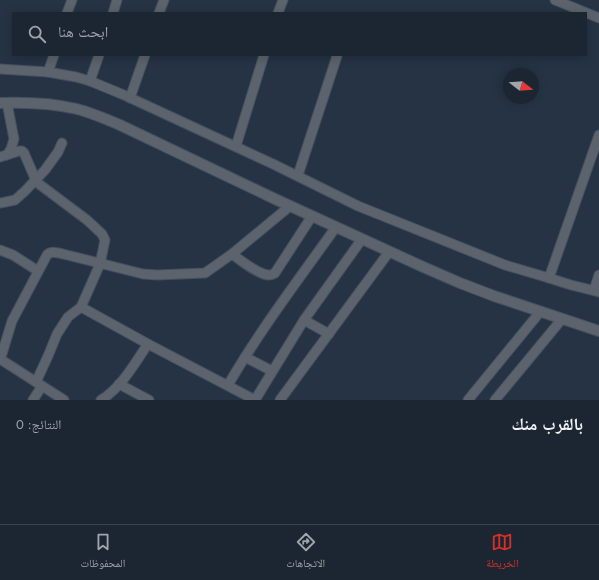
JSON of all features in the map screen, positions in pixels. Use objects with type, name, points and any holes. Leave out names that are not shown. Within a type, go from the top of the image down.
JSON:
[{"type":"street","points":[[67,12],[72,0]]},
{"type":"street","points":[[113,12],[117,0]]},
{"type":"street","points":[[159,12],[164,0]]},
{"type":"street","points":[[278,12],[283,0]]},
{"type":"street","points":[[555,0],[584,12]]},
{"type":"street","points":[[587,13],[599,18]]},
{"type":"street","points":[[48,72],[54,56]]},
{"type":"street","points":[[90,81],[99,56]]},
{"type":"street","points":[[130,98],[145,56]]},
{"type":"street","points":[[236,146],[264,56]]},
{"type":"street","points":[[298,176],[337,56]]},
{"type":"street","points":[[0,68],[48,72],[90,81],[236,146],[358,206],[505,265],[596,291],[599,275]]},
{"type":"street","points":[[4,156],[11,149],[14,139],[4,103],[42,103],[78,109],[120,125],[389,252],[480,291],[599,331]]},
{"type":"street","points":[[549,278],[599,135]]},
{"type":"street","points":[[0,203],[15,200],[25,192],[58,152],[62,142]]},
{"type":"street","points":[[4,156],[22,151],[31,167],[35,181],[87,220],[102,234],[105,240],[100,264],[81,307],[68,317],[57,334],[33,400]]},
{"type":"street","points":[[64,400],[1,356],[12,321],[49,253],[53,252],[143,274],[201,274],[209,271],[232,254],[290,206]]},
{"type":"street","points":[[232,254],[263,274],[271,275],[275,273],[312,216]]},
{"type":"street","points":[[228,385],[244,357],[336,227]]},
{"type":"street","points":[[81,307],[255,400],[304,320],[362,239]]},
{"type":"street","points":[[0,250],[13,255],[38,271]]},
{"type":"street","points":[[280,400],[389,252]]},
{"type":"street","points":[[468,400],[540,312]]},
{"type":"street","points":[[495,400],[562,319]]},
{"type":"street","points":[[304,320],[329,334]]},
{"type":"street","points":[[101,400],[108,396],[124,380],[148,344]]},
{"type":"street","points":[[244,357],[272,371]]},
{"type":"street","points":[[119,384],[149,400]]}]
